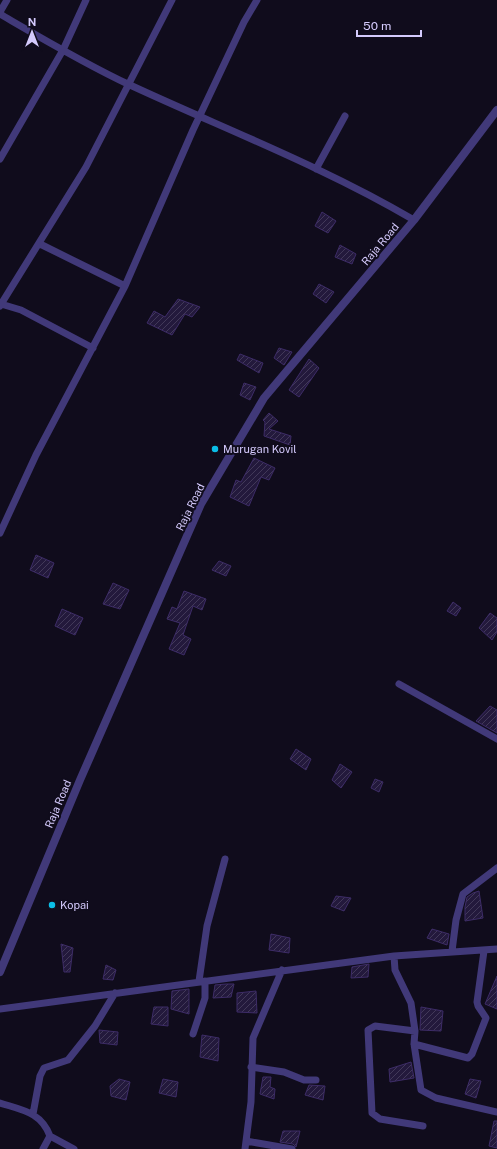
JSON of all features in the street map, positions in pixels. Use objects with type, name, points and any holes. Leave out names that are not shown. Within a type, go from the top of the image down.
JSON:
[{"type":"street","points":[[7,0],[0,13],[63,50],[129,84],[376,198],[414,220]]},
{"type":"street","points":[[0,159],[63,50],[86,0]]},
{"type":"street","points":[[93,348],[21,310],[1,305],[40,244],[57,211],[86,167],[172,0]]},
{"type":"street","points":[[0,533],[36,455],[125,286],[200,116],[244,22],[257,0]]},
{"type":"street","name":"Raja Road","points":[[0,972],[80,780],[201,504],[264,398],[414,220],[497,110]]},
{"type":"street","points":[[316,169],[345,116]]},
{"type":"street","points":[[40,244],[125,286]]},
{"type":"street","points":[[399,684],[497,739]]},
{"type":"street","points":[[193,1034],[205,998],[202,981],[207,926],[225,859]]},
{"type":"street","points":[[452,951],[456,920],[463,894],[497,868]]},
{"type":"street","points":[[0,1009],[394,956],[497,949]]},
{"type":"street","points":[[414,1044],[468,1058],[472,1054],[486,1018],[477,1002],[484,951]]},
{"type":"street","points":[[394,956],[395,970],[411,1003],[415,1031],[414,1044],[421,1090],[436,1098],[497,1112]]},
{"type":"street","points":[[244,1149],[251,1102],[253,1038],[282,970]]},
{"type":"street","points":[[33,1114],[40,1076],[44,1068],[68,1060],[95,1026],[116,993]]},
{"type":"street","points":[[415,1031],[375,1026],[368,1030],[372,1113],[380,1119],[423,1126]]},
{"type":"street","points":[[251,1067],[284,1072],[304,1080],[316,1080]]},
{"type":"street","points":[[0,1103],[33,1114],[46,1125],[50,1136],[74,1149]]},
{"type":"street","points":[[43,1149],[50,1136]]},
{"type":"street","points":[[246,1141],[292,1149]]},
{"type":"building","points":[[322,212],[336,221],[328,233],[315,226]]},
{"type":"building","points":[[340,245],[356,254],[352,264],[335,257]]},
{"type":"building","points":[[319,284],[334,292],[326,303],[313,294]]},
{"type":"building","points":[[178,299],[200,307],[192,317],[185,314],[172,335],[147,323],[154,311],[165,317]]},
{"type":"building","points":[[279,348],[292,352],[284,365],[274,358]]},
{"type":"building","points":[[240,354],[263,363],[259,373],[237,360]]},
{"type":"building","points":[[309,359],[319,368],[299,397],[289,390]]},
{"type":"building","points":[[244,383],[256,387],[250,400],[240,395]]},
{"type":"building","points":[[269,413],[278,421],[269,429],[291,436],[290,445],[264,436],[265,422],[263,420]]},
{"type":"building","points":[[254,458],[275,468],[269,480],[261,477],[249,506],[230,497],[236,480],[241,482]]},
{"type":"building","points":[[36,555],[54,563],[48,578],[30,570]]},
{"type":"building","points":[[219,561],[231,566],[226,576],[212,570]]},
{"type":"building","points":[[113,583],[129,590],[120,609],[103,604]]},
{"type":"building","points":[[184,591],[206,599],[202,610],[193,606],[183,635],[191,639],[184,655],[169,649],[180,623],[167,619],[172,607],[177,609]]},
{"type":"building","points":[[453,602],[461,608],[456,616],[447,611]]},
{"type":"building","points":[[62,609],[83,618],[75,635],[55,626]]},
{"type":"building","points":[[490,613],[497,618],[497,632],[492,640],[479,628]]},
{"type":"building","points":[[490,706],[497,710],[497,733],[476,721]]},
{"type":"building","points":[[296,749],[311,759],[306,770],[290,759]]},
{"type":"building","points":[[340,764],[352,772],[341,788],[332,780]]},
{"type":"building","points":[[375,779],[383,782],[379,792],[371,788]]},
{"type":"building","points":[[479,891],[483,918],[465,921],[467,897]]},
{"type":"building","points":[[336,896],[351,898],[344,911],[331,906]]},
{"type":"building","points":[[432,929],[449,934],[447,945],[427,938]]},
{"type":"building","points":[[271,934],[290,938],[289,953],[269,950]]},
{"type":"building","points":[[61,944],[73,948],[70,972],[64,972]]},
{"type":"building","points":[[369,964],[368,977],[351,978],[352,967]]},
{"type":"building","points":[[106,965],[116,970],[113,980],[103,979]]},
{"type":"building","points":[[497,976],[497,1009],[485,1004]]},
{"type":"building","points":[[234,984],[231,997],[213,998],[215,985]]},
{"type":"building","points":[[189,989],[189,1014],[171,1009],[172,991]]},
{"type":"building","points":[[256,991],[257,1013],[237,1012],[237,993]]},
{"type":"building","points":[[154,1007],[168,1007],[168,1026],[151,1024]]},
{"type":"building","points":[[421,1007],[443,1011],[441,1031],[420,1030]]},
{"type":"building","points":[[99,1030],[118,1032],[117,1045],[100,1043]]},
{"type":"building","points":[[202,1035],[219,1038],[218,1061],[200,1057]]},
{"type":"building","points":[[411,1062],[414,1078],[390,1082],[389,1069]]},
{"type":"building","points":[[263,1077],[271,1077],[270,1087],[275,1089],[274,1099],[260,1094]]},
{"type":"building","points":[[119,1079],[130,1082],[126,1100],[111,1096],[110,1086]]},
{"type":"building","points":[[163,1079],[178,1082],[176,1097],[159,1093]]},
{"type":"building","points":[[470,1079],[481,1081],[476,1098],[465,1094]]},
{"type":"building","points":[[309,1085],[325,1086],[323,1100],[305,1095]]},
{"type":"building","points":[[494,1121],[497,1121],[497,1148],[489,1146]]},
{"type":"building","points":[[283,1131],[300,1131],[296,1147],[293,1144],[280,1142]]},
{"type":"place","name":"Murugan Kovil","points":[[215,449]]},
{"type":"place","name":"Kopai","points":[[52,905]]}]
